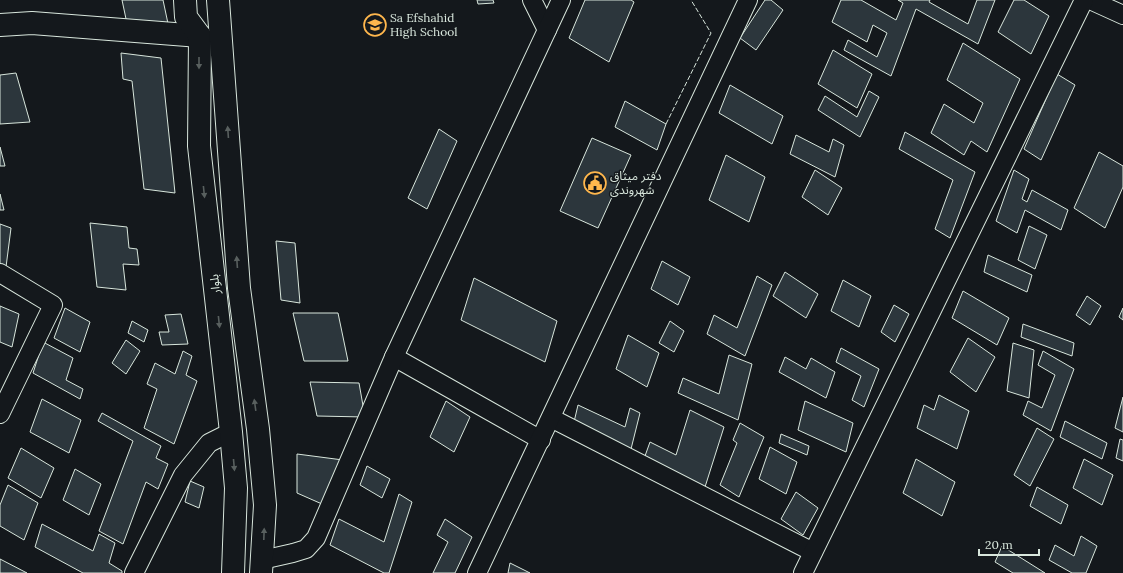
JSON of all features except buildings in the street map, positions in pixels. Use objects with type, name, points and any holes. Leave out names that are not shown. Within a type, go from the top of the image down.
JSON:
[{"type":"main road","points":[[185,0],[186,17],[200,36]]},
{"type":"main road","name":"بلوار","points":[[218,0],[239,288],[258,429],[265,505],[262,567]]},
{"type":"main road","points":[[0,25],[32,23],[200,36]]},
{"type":"main road","name":"بلوار","points":[[200,36],[199,146],[216,291],[236,488],[233,573]]},
{"type":"main road","points":[[216,291],[239,288]]},
{"type":"street","points":[[532,0],[547,30]]},
{"type":"street","points":[[262,567],[293,553],[306,549],[316,538],[394,357],[561,0]]},
{"type":"street","points":[[477,573],[748,0]]},
{"type":"street","points":[[803,573],[1084,0]]},
{"type":"street","points":[[1090,0],[1123,15]]},
{"type":"street","points":[[0,273],[53,305],[0,414]]},
{"type":"street","points":[[394,357],[541,440]]},
{"type":"street","points":[[551,418],[813,552]]},
{"type":"street","points":[[134,573],[182,475],[209,444],[231,432]]},
{"type":"fence","points":[[666,124],[711,33],[691,0]]},
{"type":"place","name":"Sa Efshahid High School","points":[[375,25]]},
{"type":"place","name":"دفتر میثاق شهروندی","points":[[595,183]]}]
